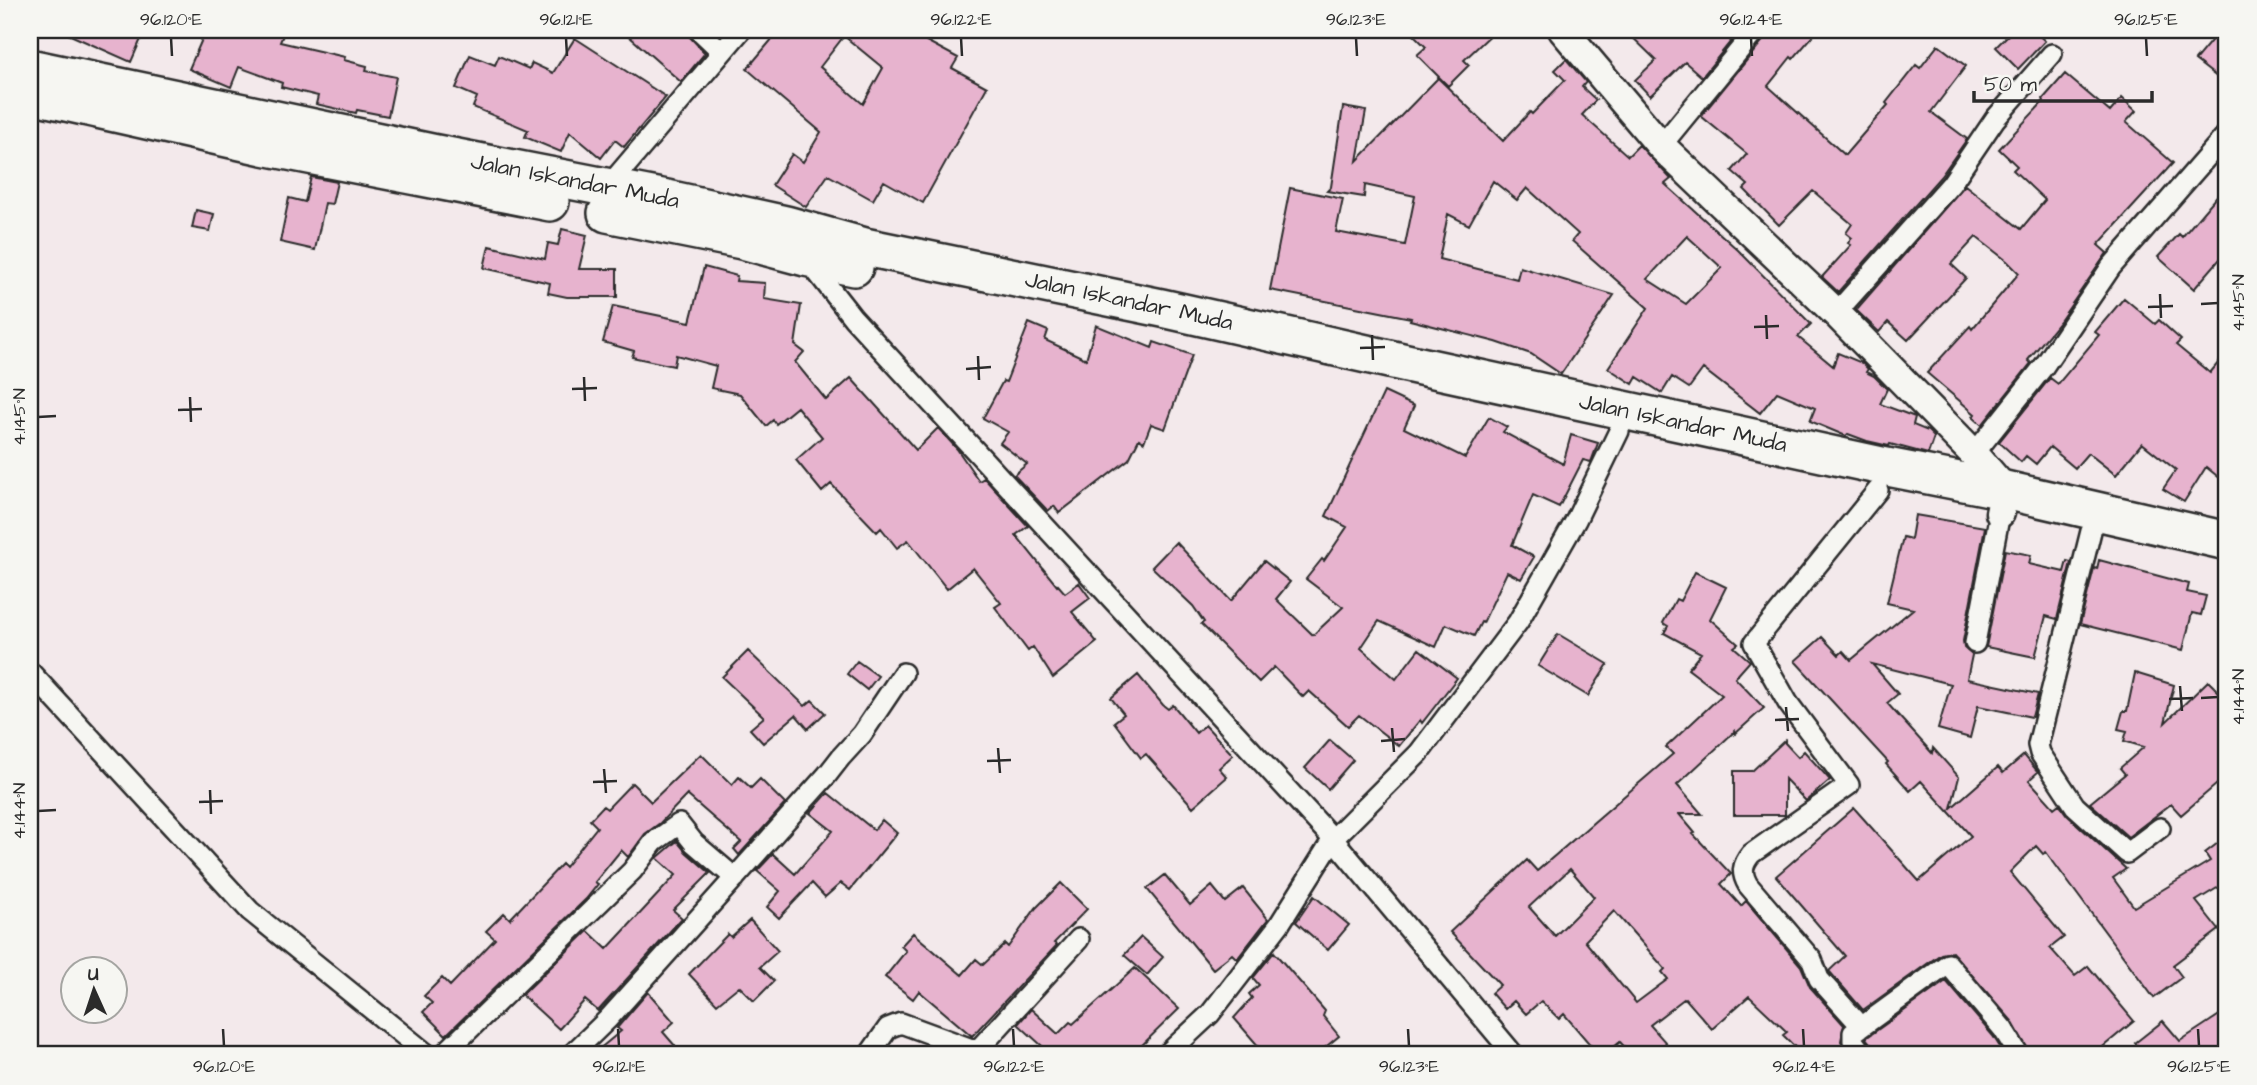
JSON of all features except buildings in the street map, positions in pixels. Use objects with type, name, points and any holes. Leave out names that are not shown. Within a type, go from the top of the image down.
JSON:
[{"type":"highway","name":"Jalan Iskandar Muda","points":[[30,68],[805,257],[1048,307],[1454,399],[1619,431],[1878,490],[2003,501],[2227,541]]},
{"type":"highway","name":"Jalan Iskandar Muda","points":[[30,94],[263,146],[378,155]]},
{"type":"highway","name":"Jalan Iskandar Muda","points":[[428,166],[607,188],[667,199],[786,225],[864,247],[1163,308],[1882,466],[2003,501],[2091,531],[2227,563]]},
{"type":"street","points":[[699,30],[722,51]]},
{"type":"street","points":[[607,188],[741,30]]},
{"type":"street","points":[[1563,30],[1661,146],[1836,313],[1974,454],[2003,501],[1975,643]]},
{"type":"street","points":[[1661,146],[1756,30]]},
{"type":"street","points":[[1836,313],[1951,184],[1995,119],[2052,54]]},
{"type":"street","points":[[1974,454],[2043,366],[2111,267],[2227,134]]},
{"type":"street","points":[[786,225],[805,257],[871,337],[1333,839],[1514,1055]]},
{"type":"street","points":[[1166,1055],[1210,1014],[1279,925],[1333,839],[1419,754],[1518,622],[1576,520],[1619,431]]},
{"type":"street","points":[[1861,1026],[1819,979],[1812,960],[1748,885],[1743,874],[1745,863],[1751,854],[1849,785],[1788,703],[1754,643],[1878,490]]},
{"type":"street","points":[[2091,531],[2038,745],[2040,753],[2075,806],[2127,853],[2160,828]]},
{"type":"street","points":[[30,672],[250,911],[428,1055]]},
{"type":"street","points":[[571,1055],[608,1019],[862,734],[903,673]]},
{"type":"street","points":[[443,1055],[632,871],[653,842],[679,824],[694,843],[735,878]]},
{"type":"street","points":[[869,1055],[888,1028],[901,1023],[979,1053],[1079,939]]},
{"type":"street","points":[[1864,1055],[1853,1041],[1853,1033],[1948,964],[2003,1029],[2019,1055]]}]
